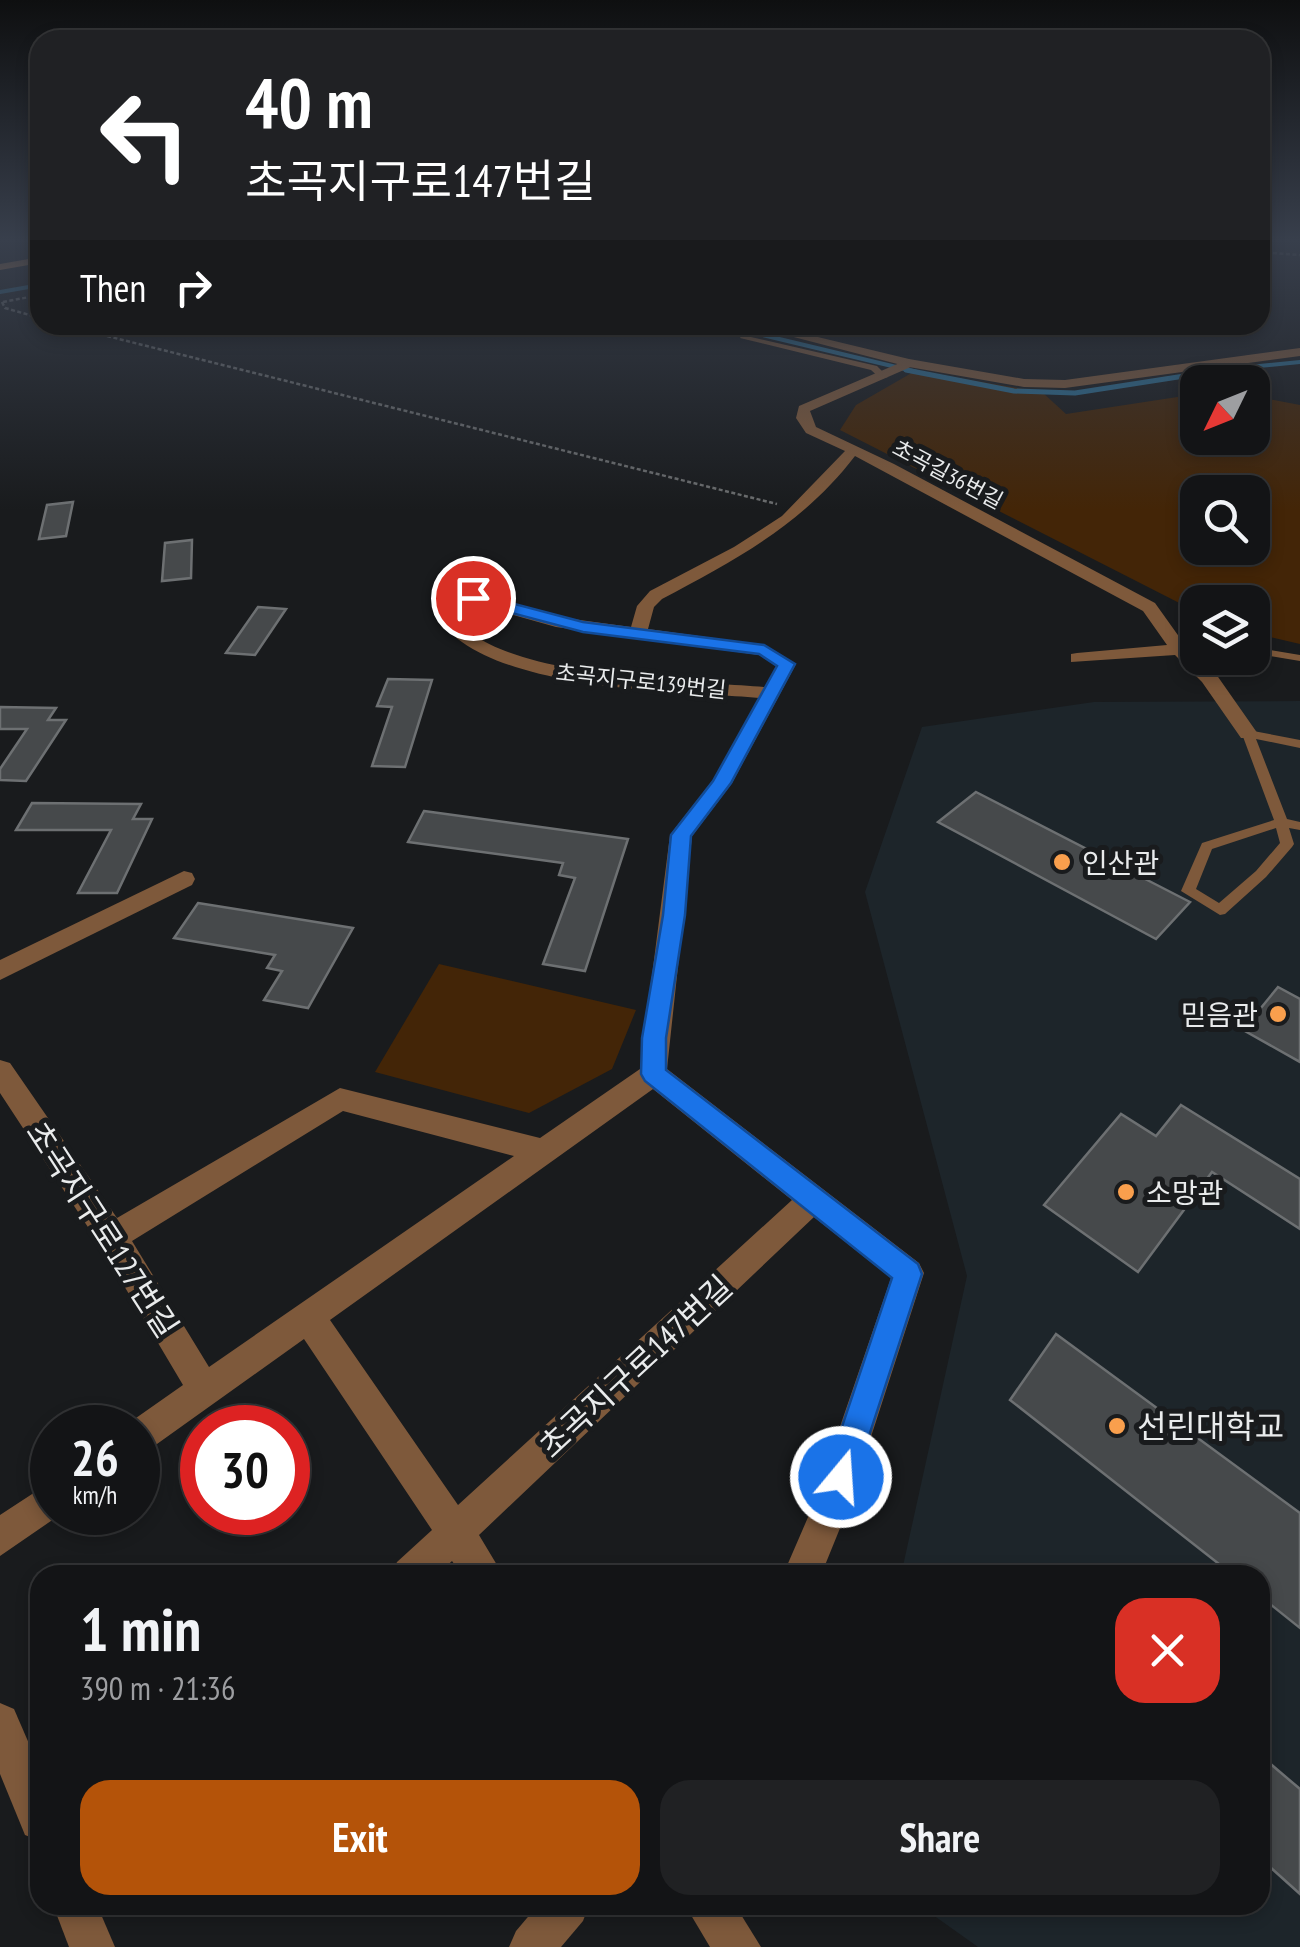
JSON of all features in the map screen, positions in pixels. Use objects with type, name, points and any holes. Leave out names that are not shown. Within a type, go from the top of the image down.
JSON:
[{"type":"street","points":[[792,335],[906,365],[992,379],[1065,384],[1300,352]]},
{"type":"street","points":[[884,377],[906,365]]},
{"type":"street","name":"초곡길36번길","points":[[884,377],[804,409],[803,418],[811,430],[1149,607],[1180,640]]},
{"type":"street","points":[[636,634],[646,606],[656,595],[753,546],[799,510],[853,450]]},
{"type":"street","name":"초곡지구로139번길","points":[[653,1074],[654,1038],[674,915],[681,835],[722,783],[771,693],[786,664],[764,650],[556,622],[473,598],[442,608],[449,624],[484,648],[553,674],[771,693]]},
{"type":"street","points":[[1077,658],[1180,649]]},
{"type":"street","name":"초곡길36번길","points":[[1207,675],[1248,734]]},
{"type":"street","points":[[0,970],[184,880]]},
{"type":"street","name":"초곡지구로127번길","points":[[0,1071],[112,1237],[204,1389]]},
{"type":"street","points":[[160,1421],[653,1074],[908,1274],[830,1511],[806,1565]]},
{"type":"street","points":[[112,1237],[340,1099],[542,1151]]},
{"type":"street","name":"초곡지구로147번길","points":[[421,1565],[813,1199]]},
{"type":"street","points":[[308,1316],[477,1565]]},
{"type":"street","points":[[0,1538],[30,1516]]},
{"type":"street","points":[[0,1724],[30,1796]]},
{"type":"street","points":[[79,1915],[92,1947]]},
{"type":"street","points":[[532,1947],[559,1915]]},
{"type":"street","points":[[714,1915],[738,1947]]},
{"type":"lane","points":[[742,337],[874,368],[884,377]]},
{"type":"lane","points":[[1270,653],[1300,658]]},
{"type":"lane","points":[[1248,734],[1300,744]]},
{"type":"lane","points":[[1248,734],[1282,822],[1287,844],[1261,874],[1220,910],[1188,890],[1207,846],[1282,822],[1300,826]]},
{"type":"path","points":[[103,335],[799,510]]},
{"type":"path","points":[[733,335],[742,337]]},
{"type":"shaded area","points":[[915,371],[1042,392],[1066,414],[1180,397],[1180,455],[1270,455],[1270,399],[1300,405],[1300,644],[1270,637],[1270,585],[1180,585],[1180,603],[840,430],[856,405]]},
{"type":"shaded area","name":"선린대학교","points":[[1300,701],[1300,1947],[978,1947],[933,1915],[1270,1915],[1270,1565],[903,1565],[967,1276],[865,892],[922,727],[1094,702]]},
{"type":"shaded area","points":[[439,964],[636,1010],[612,1069],[529,1113],[375,1072]]},
{"type":"building","points":[[73,502],[66,536],[39,539],[47,505]]},
{"type":"building","points":[[192,540],[191,578],[162,581],[165,543]]},
{"type":"building","points":[[258,607],[286,609],[255,655],[226,653]]},
{"type":"building","points":[[388,679],[432,680],[405,767],[372,766],[392,707],[377,706]]},
{"type":"building","points":[[0,707],[56,708],[48,720],[66,720],[26,781],[0,780],[0,769],[27,729],[0,729]]},
{"type":"building","name":"인산관","points":[[976,792],[1190,902],[1156,939],[938,822]]},
{"type":"building","points":[[32,803],[141,804],[133,819],[152,819],[117,893],[78,893],[111,830],[16,830]]},
{"type":"building","points":[[424,811],[628,839],[585,971],[543,964],[575,878],[559,875],[563,863],[408,842]]},
{"type":"building","points":[[198,903],[353,928],[308,1008],[264,1000],[282,971],[267,968],[275,955],[174,938]]},
{"type":"building","name":"믿음관","points":[[1278,987],[1300,999],[1300,1062],[1243,1030]]},
{"type":"building","name":"소망관","points":[[1181,1105],[1300,1179],[1300,1229],[1212,1172],[1138,1272],[1044,1205],[1121,1114],[1156,1136]]},
{"type":"building","points":[[1056,1334],[1300,1513],[1300,1628],[1270,1604],[1270,1565],[1220,1565],[1010,1400]]},
{"type":"building","points":[[1270,1764],[1300,1789],[1300,1894],[1270,1867]]},
{"type":"waterway","points":[[763,335],[917,372]]},
{"type":"waterway","points":[[1269,365],[1300,362]]},
{"type":"waterway","points":[[906,370],[1014,391],[1075,393],[1180,377]]},
{"type":"place","name":"인산관","points":[[1062,862]]},
{"type":"place","name":"믿음관","points":[[1278,1014]]},
{"type":"place","name":"소망관","points":[[1126,1192]]},
{"type":"place","name":"선린대학교","points":[[1117,1426]]},
{"type":"route","points":[[473,598],[556,622],[610,632],[764,650],[786,664],[722,783],[681,835],[674,915],[654,1038],[653,1074],[908,1274],[841,1477]]}]
